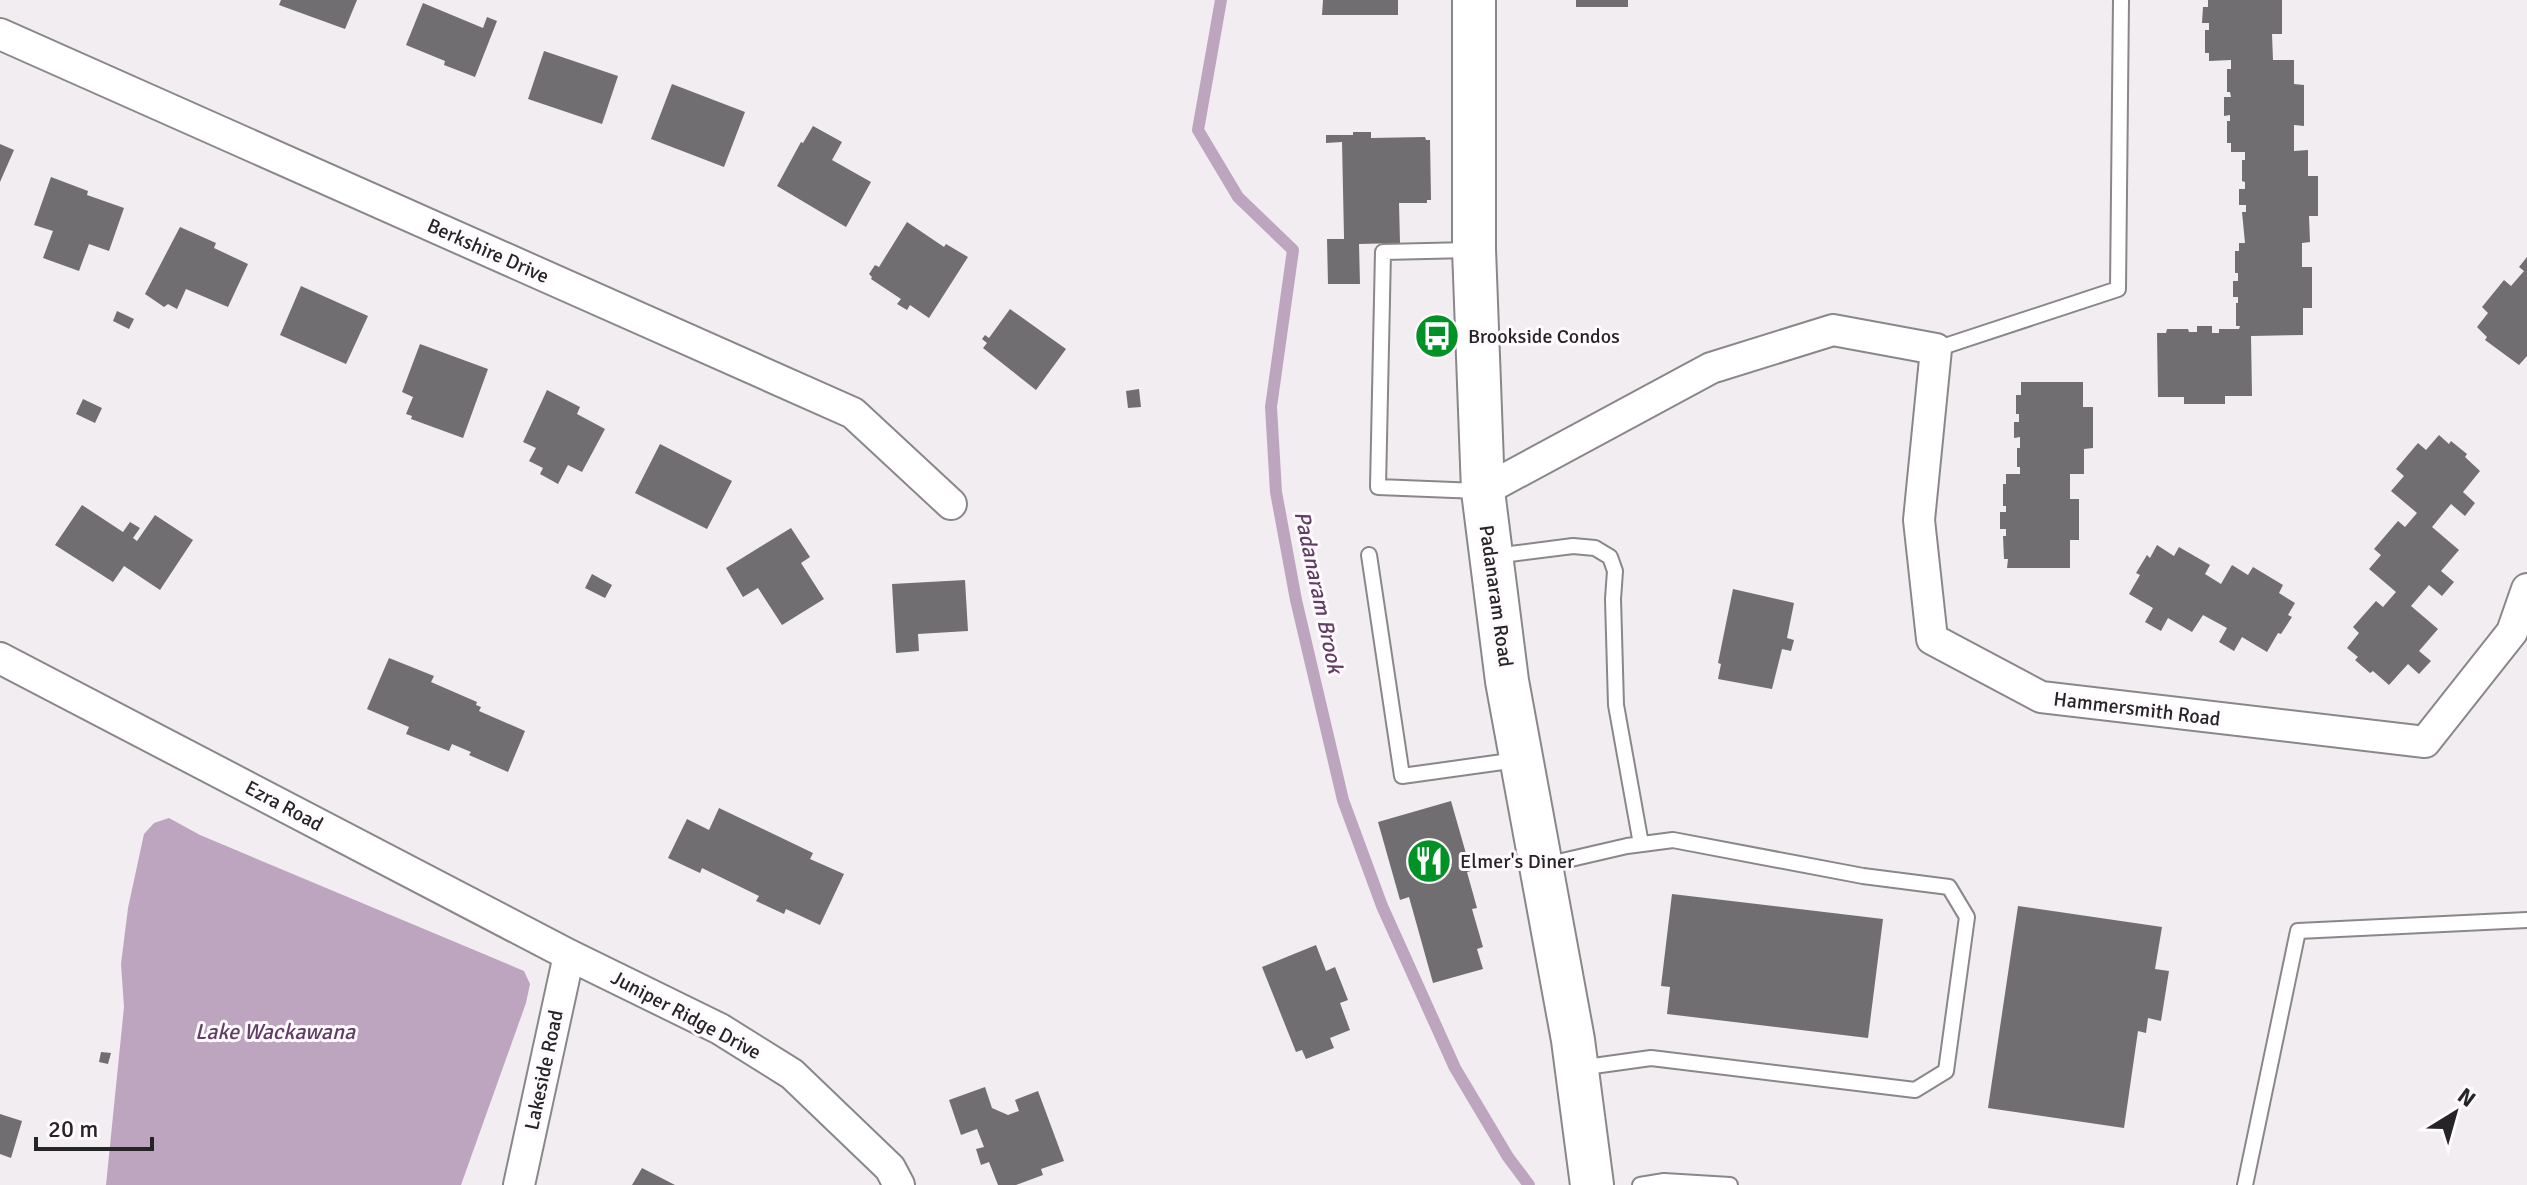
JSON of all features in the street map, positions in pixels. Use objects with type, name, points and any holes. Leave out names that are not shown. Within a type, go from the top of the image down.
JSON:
[{"type":"main road","name":"Padanaram Road","points":[[1474,0],[1474,249],[1483,491],[1489,557],[1521,759],[1577,1068],[1592,1185]]},
{"type":"street","name":"Berkshire Drive","points":[[0,34],[853,413],[951,504]]},
{"type":"street","points":[[1483,491],[1711,368],[1726,363],[1833,330],[1936,349]]},
{"type":"street","name":"Hammersmith Road","points":[[1936,349],[1919,520],[1932,639],[2041,697],[2425,742],[2512,632],[2527,589]]},
{"type":"street","name":"Ezra Road","points":[[0,658],[569,955]]},
{"type":"street","name":"Lakeside Road","points":[[519,1185],[569,955]]},
{"type":"street","name":"Juniper Ridge Drive","points":[[569,955],[720,1029],[792,1074],[890,1168],[899,1185]]},
{"type":"lane","points":[[1936,349],[2118,289],[2121,0]]},
{"type":"lane","points":[[1474,249],[1383,252],[1378,487],[1483,491]]},
{"type":"lane","points":[[1489,557],[1573,546],[1595,548],[1610,557],[1615,571],[1616,705],[1641,844]]},
{"type":"lane","points":[[1369,555],[1402,776],[1521,759]]},
{"type":"lane","points":[[1541,866],[1673,840],[1863,876],[1949,887],[1967,917],[1946,1071],[1915,1090],[1651,1058],[1577,1068]]},
{"type":"lane","points":[[2245,1185],[2298,931],[2527,920]]},
{"type":"lane","points":[[1640,1185],[1664,1181],[1730,1185]]},
{"type":"water","name":"Lake Wackawana","points":[[169,818],[200,835],[524,971],[530,984],[526,1003],[461,1185],[106,1185],[124,1007],[121,964],[128,908],[144,834],[154,823]]},
{"type":"building","points":[[281,0],[357,0],[345,29],[279,5]]},
{"type":"building","points":[[1323,0],[1398,0],[1398,15],[1322,15]]},
{"type":"building","points":[[1576,0],[1628,0],[1628,7],[1576,7]]},
{"type":"building","points":[[2208,0],[2282,0],[2282,34],[2272,34],[2273,60],[2294,60],[2294,84],[2304,85],[2304,126],[2294,125],[2294,151],[2308,150],[2308,176],[2318,176],[2318,216],[2309,216],[2310,242],[2302,243],[2302,267],[2312,267],[2312,308],[2303,308],[2303,335],[2251,336],[2252,396],[2225,396],[2225,404],[2184,404],[2184,397],[2158,397],[2157,333],[2166,333],[2167,329],[2197,332],[2197,326],[2212,326],[2212,333],[2219,333],[2219,329],[2239,329],[2240,326],[2236,326],[2238,297],[2233,297],[2233,281],[2238,281],[2235,251],[2239,251],[2239,243],[2245,243],[2242,212],[2246,212],[2246,205],[2239,205],[2239,189],[2245,189],[2242,160],[2245,160],[2245,152],[2231,152],[2231,143],[2227,143],[2230,115],[2224,116],[2224,97],[2231,97],[2227,92],[2227,69],[2231,69],[2231,60],[2209,61],[2209,53],[2205,53],[2205,30],[2209,30],[2209,23],[2202,23],[2203,7],[2208,7]]},
{"type":"building","points":[[423,3],[483,28],[487,17],[497,21],[475,77],[406,45]]},
{"type":"building","points":[[544,51],[618,76],[602,124],[528,99]]},
{"type":"building","points":[[672,84],[745,112],[724,167],[651,139]]},
{"type":"building","points":[[813,126],[842,142],[832,160],[871,182],[846,227],[777,186]]},
{"type":"building","points":[[1353,132],[1371,132],[1371,138],[1425,137],[1430,140],[1431,200],[1427,203],[1399,203],[1400,243],[1359,244],[1360,284],[1328,284],[1327,239],[1344,237],[1342,142],[1326,143],[1326,135],[1353,135]]},
{"type":"building","points":[[0,144],[14,150],[0,182]]},
{"type":"building","points":[[51,177],[88,191],[87,195],[124,208],[109,251],[89,244],[79,271],[43,258],[53,231],[34,225]]},
{"type":"building","points":[[907,222],[944,247],[946,244],[968,257],[929,318],[910,305],[907,310],[897,304],[901,299],[871,279],[869,274],[875,265],[879,267]]},
{"type":"building","points":[[180,227],[216,243],[214,248],[248,264],[228,307],[186,289],[177,309],[168,304],[164,307],[145,294]]},
{"type":"building","points":[[2527,257],[2527,356],[2519,365],[2485,340],[2487,337],[2477,327],[2488,313],[2482,307],[2504,280],[2511,286],[2524,271],[2519,267]]},
{"type":"building","points":[[301,286],[368,316],[346,364],[280,335]]},
{"type":"building","points":[[1010,309],[1066,349],[1036,390],[983,348],[987,343],[982,339],[985,335],[989,338]]},
{"type":"building","points":[[117,311],[134,319],[129,329],[113,321]]},
{"type":"building","points":[[420,344],[488,369],[463,438],[411,419],[412,416],[406,414],[413,397],[402,392]]},
{"type":"building","points":[[2021,382],[2083,382],[2083,407],[2093,407],[2093,448],[2084,449],[2084,474],[2070,474],[2070,499],[2079,499],[2079,540],[2070,540],[2070,568],[2007,568],[2008,559],[2004,559],[2003,536],[2006,536],[2006,529],[2000,529],[2000,512],[2006,512],[2003,484],[2006,484],[2006,474],[2020,474],[2017,448],[2020,448],[2020,437],[2014,438],[2014,422],[2019,422],[2016,395],[2021,395]]},
{"type":"building","points":[[1139,389],[1141,407],[1128,408],[1126,391]]},
{"type":"building","points":[[547,390],[580,407],[577,414],[605,429],[582,472],[568,465],[558,484],[540,474],[543,468],[529,461],[536,448],[523,442]]},
{"type":"building","points":[[83,399],[102,408],[95,423],[76,414]]},
{"type":"building","points":[[2439,435],[2467,454],[2465,457],[2480,471],[2463,492],[2475,503],[2465,516],[2451,504],[2432,527],[2459,550],[2441,571],[2454,582],[2442,596],[2429,585],[2411,606],[2438,629],[2419,651],[2431,661],[2419,674],[2408,664],[2389,685],[2355,660],[2358,657],[2347,648],[2359,633],[2353,627],[2376,601],[2383,607],[2396,592],[2369,569],[2381,555],[2374,549],[2398,521],[2405,527],[2417,513],[2391,491],[2404,476],[2396,469],[2418,443],[2426,450]]},
{"type":"building","points":[[660,444],[732,481],[707,529],[635,493]]},
{"type":"building","points":[[82,505],[123,532],[130,522],[140,528],[133,538],[137,541],[155,515],[193,540],[160,590],[124,566],[113,582],[55,545]]},
{"type":"building","points":[[791,528],[810,557],[801,563],[824,599],[782,625],[758,588],[743,597],[726,568]]},
{"type":"building","points":[[2157,545],[2174,556],[2179,547],[2210,565],[2205,574],[2221,584],[2232,565],[2248,575],[2253,567],[2283,585],[2279,593],[2295,603],[2288,615],[2292,617],[2267,652],[2242,637],[2234,651],[2219,642],[2227,628],[2203,615],[2192,632],[2168,618],[2161,631],[2145,622],[2153,608],[2129,594],[2140,575],[2136,573]]},
{"type":"building","points":[[592,574],[612,585],[605,598],[585,588]]},
{"type":"building","points":[[965,580],[968,631],[918,634],[919,651],[896,653],[892,584]]},
{"type":"building","points":[[1733,589],[1794,603],[1787,638],[1794,640],[1791,651],[1782,649],[1772,689],[1718,679],[1721,664],[1718,663]]},
{"type":"building","points":[[389,658],[434,676],[431,682],[477,702],[476,705],[481,707],[479,711],[525,731],[508,772],[452,744],[449,751],[406,734],[409,727],[367,709]]},
{"type":"building","points":[[1451,801],[1471,871],[1467,872],[1477,908],[1472,909],[1483,947],[1477,949],[1483,969],[1433,983],[1409,897],[1400,900],[1378,822]]},
{"type":"building","points":[[719,808],[813,853],[810,859],[844,874],[820,925],[786,909],[784,914],[756,901],[759,896],[702,868],[700,873],[668,858],[687,819],[709,830]]},
{"type":"building","points":[[1672,894],[1883,919],[1868,1038],[1667,1014],[1670,987],[1661,986]]},
{"type":"building","points":[[2018,906],[2162,927],[2155,969],[2169,971],[2161,1021],[2148,1018],[2146,1033],[2138,1031],[2124,1128],[1988,1108]]},
{"type":"building","points":[[1316,945],[1326,971],[1335,967],[1348,1000],[1340,1003],[1350,1030],[1330,1038],[1334,1048],[1306,1059],[1302,1050],[1296,1052],[1262,967]]},
{"type":"building","points":[[101,1052],[111,1053],[108,1064],[99,1062]]},
{"type":"building","points":[[985,1087],[992,1108],[1008,1115],[1019,1111],[1015,1100],[1038,1091],[1064,1161],[1041,1169],[1043,1175],[1016,1185],[998,1185],[989,1162],[981,1165],[976,1149],[984,1147],[977,1129],[961,1135],[949,1100]]},
{"type":"building","points":[[0,1114],[22,1121],[11,1158],[0,1154]]},
{"type":"building","points":[[642,1168],[675,1185],[632,1185]]},
{"type":"waterway","name":"Padanaram Brook","points":[[1221,0],[1198,130],[1238,197],[1293,250],[1271,407],[1276,492],[1296,600],[1343,800],[1382,906],[1455,1068],[1508,1157],[1529,1185]]},
{"type":"place","name":"Brookside Condos","points":[[1437,336]]},
{"type":"place","name":"Elmer's Diner","points":[[1429,861]]}]
